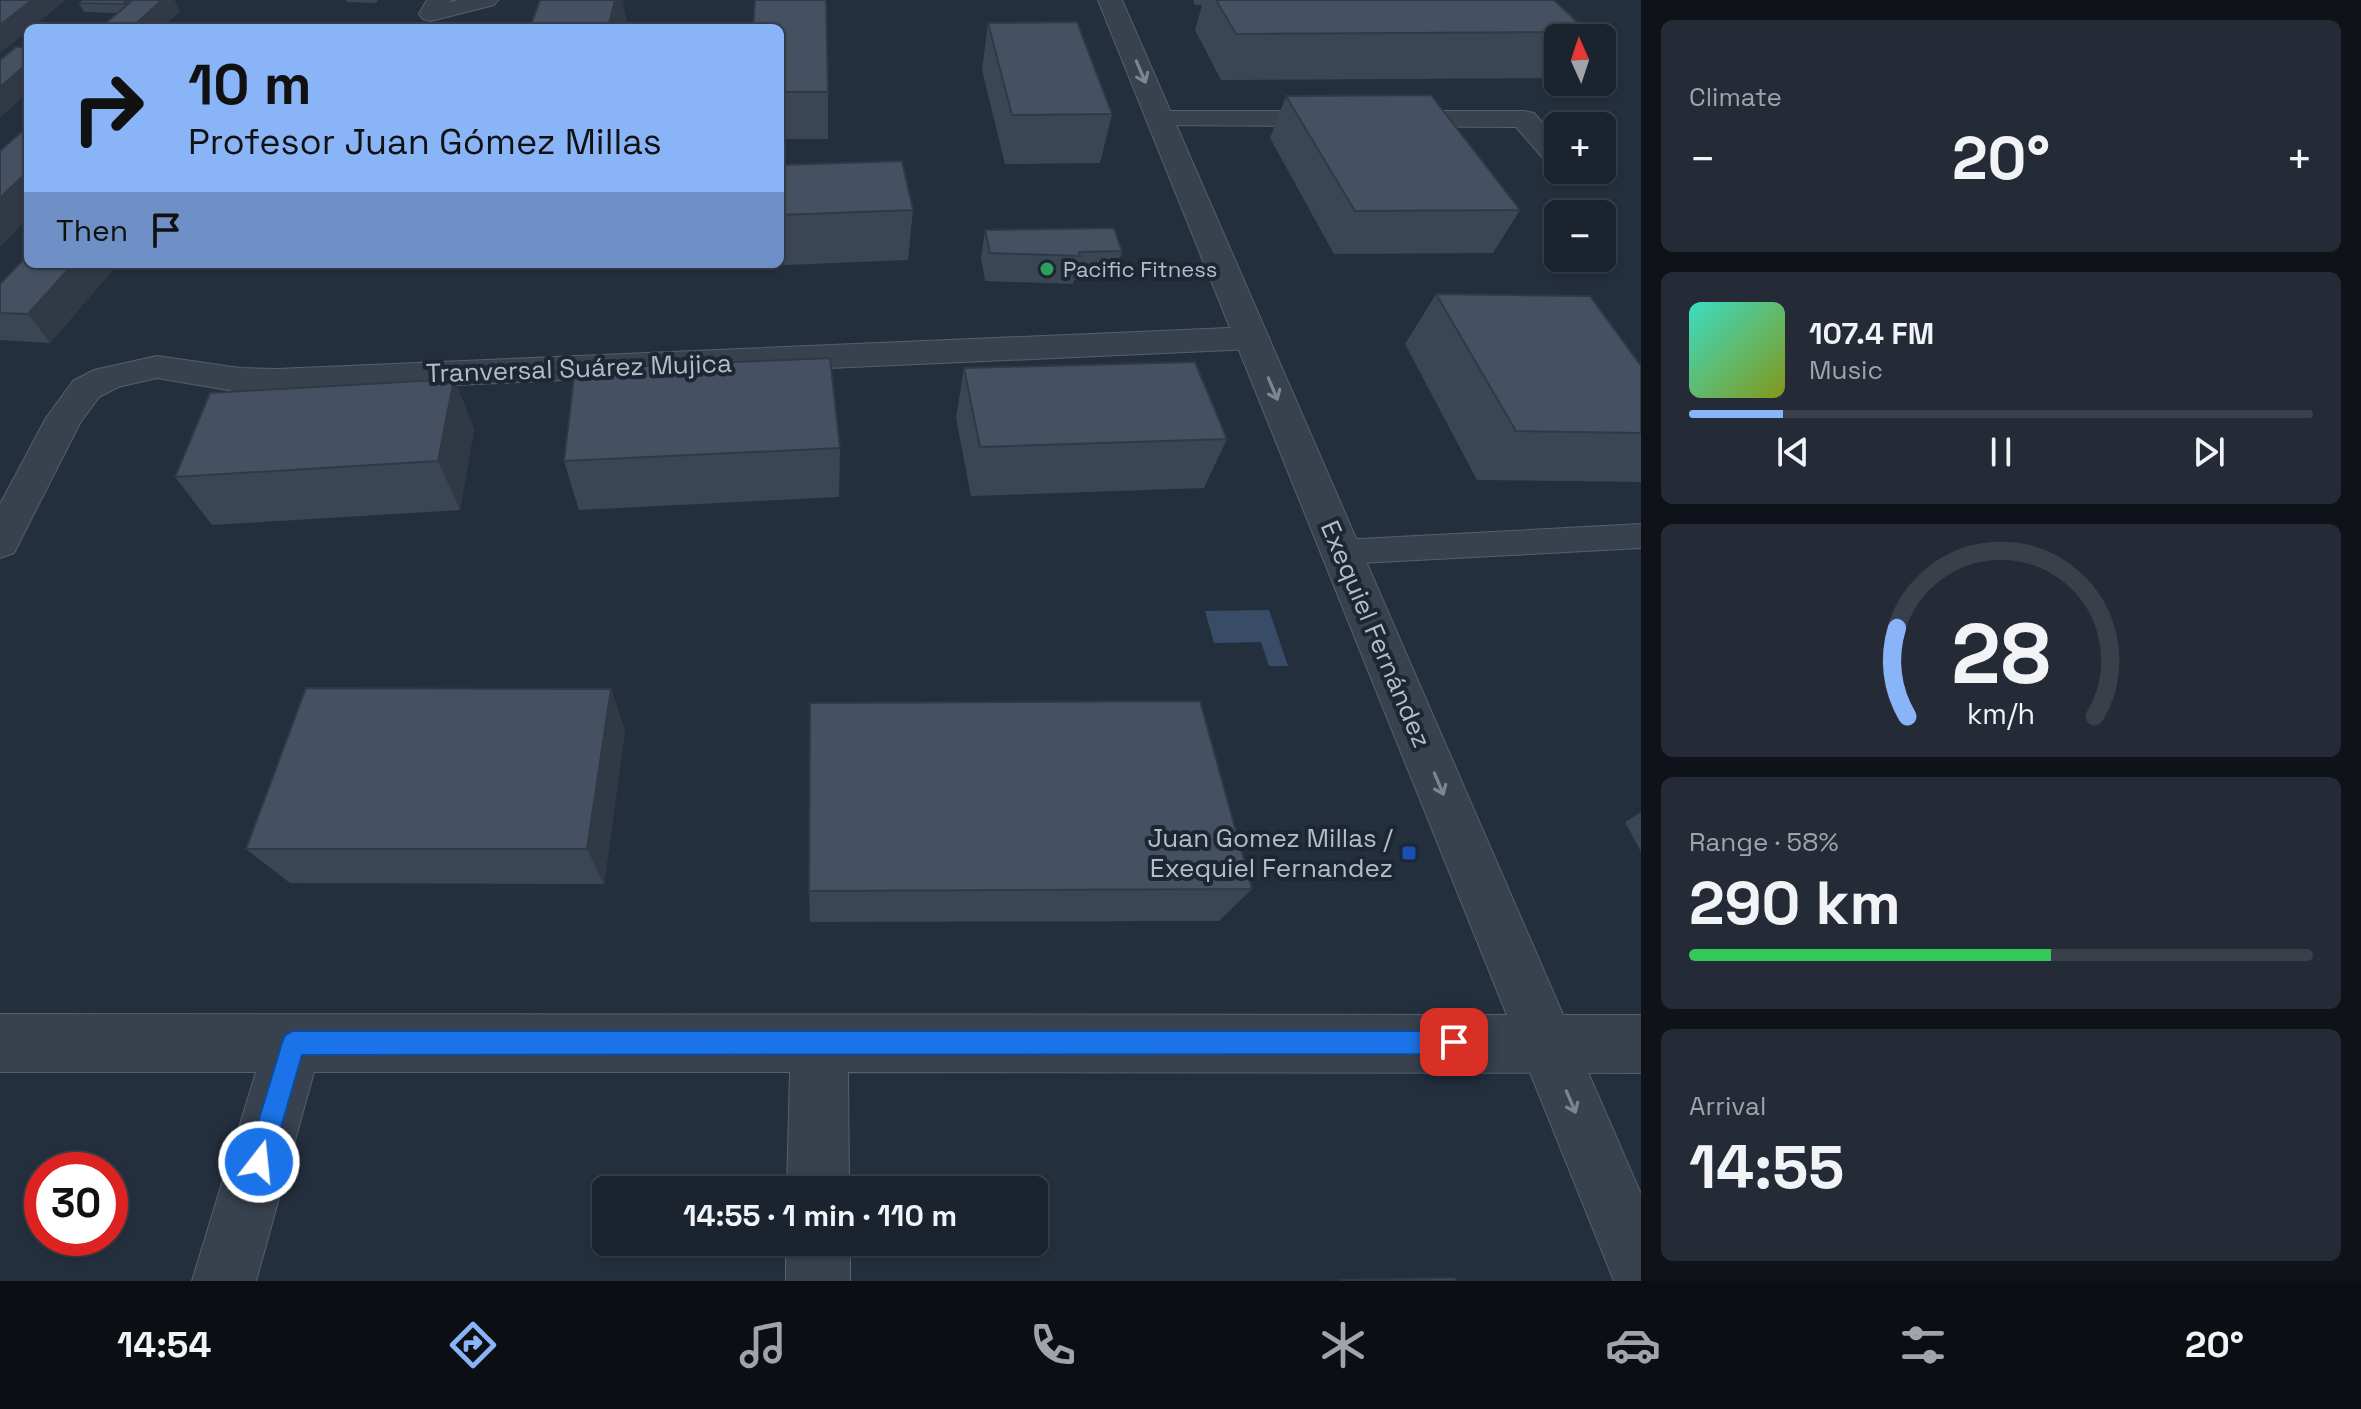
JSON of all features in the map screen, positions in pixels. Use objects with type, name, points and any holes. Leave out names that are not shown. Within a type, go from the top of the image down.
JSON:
[{"type":"street","points":[[435,7],[486,0]]},
{"type":"street","name":"Exequiel Fernández","points":[[1110,0],[1641,1269]]},
{"type":"street","points":[[1160,119],[1524,119],[1544,142]]},
{"type":"street","name":"Tranversal Suárez Mujica","points":[[0,542],[64,418],[86,389],[107,378],[140,368],[157,367],[240,380],[277,381],[1252,338]]},
{"type":"street","points":[[0,1043],[1641,1044]]},
{"type":"street","points":[[224,1281],[293,1043]]},
{"type":"street","points":[[818,1176],[819,1043]]},
{"type":"street","points":[[818,1256],[818,1281]]},
{"type":"lane","points":[[1341,552],[1641,536]]},
{"type":"water","points":[[1269,610],[1288,666],[1269,666],[1261,642],[1214,643],[1205,611]]},
{"type":"building","points":[[0,0],[32,0],[0,25]]},
{"type":"building","points":[[82,0],[127,0],[123,4],[79,3]]},
{"type":"building","points":[[133,0],[162,0],[135,24],[105,24]]},
{"type":"building","points":[[540,0],[615,0],[609,24],[531,24]]},
{"type":"building","points":[[755,0],[826,0],[828,92],[784,92],[784,24],[753,24]]},
{"type":"building","points":[[1216,0],[1554,0],[1580,24],[1544,24],[1544,32],[1236,34]]},
{"type":"building","points":[[1077,22],[1112,114],[1012,115],[988,23]]},
{"type":"building","points":[[16,47],[24,47],[24,66],[0,87],[0,60]]},
{"type":"building","points":[[1431,95],[1520,210],[1355,211],[1286,96]]},
{"type":"building","points":[[24,130],[24,175],[0,198],[0,151]]},
{"type":"building","points":[[902,161],[913,210],[784,215],[784,165]]},
{"type":"building","points":[[1114,228],[1122,251],[1079,252],[1080,256],[990,253],[985,230]]},
{"type":"building","points":[[24,259],[24,268],[69,268],[28,314],[0,313],[0,284]]},
{"type":"building","points":[[1436,294],[1590,296],[1641,366],[1641,433],[1516,431]]},
{"type":"building","points":[[830,358],[840,448],[564,461],[575,369]]},
{"type":"building","points":[[1195,362],[1227,439],[980,447],[964,368]]},
{"type":"building","points":[[454,379],[438,461],[175,477],[210,393]]},
{"type":"building","points":[[306,688],[611,689],[587,849],[246,849]]},
{"type":"building","points":[[1200,701],[1252,889],[809,891],[810,703]]},
{"type":"building","points":[[1455,1278],[1456,1281],[1340,1280]]},
{"type":"place","name":"Pacific Fitness","points":[[1047,269]]},
{"type":"place","name":"Juan Gomez Millas / Exequiel Fernandez","points":[[1409,853]]},
{"type":"route","points":[[259,1162],[293,1043],[1454,1042]]}]
